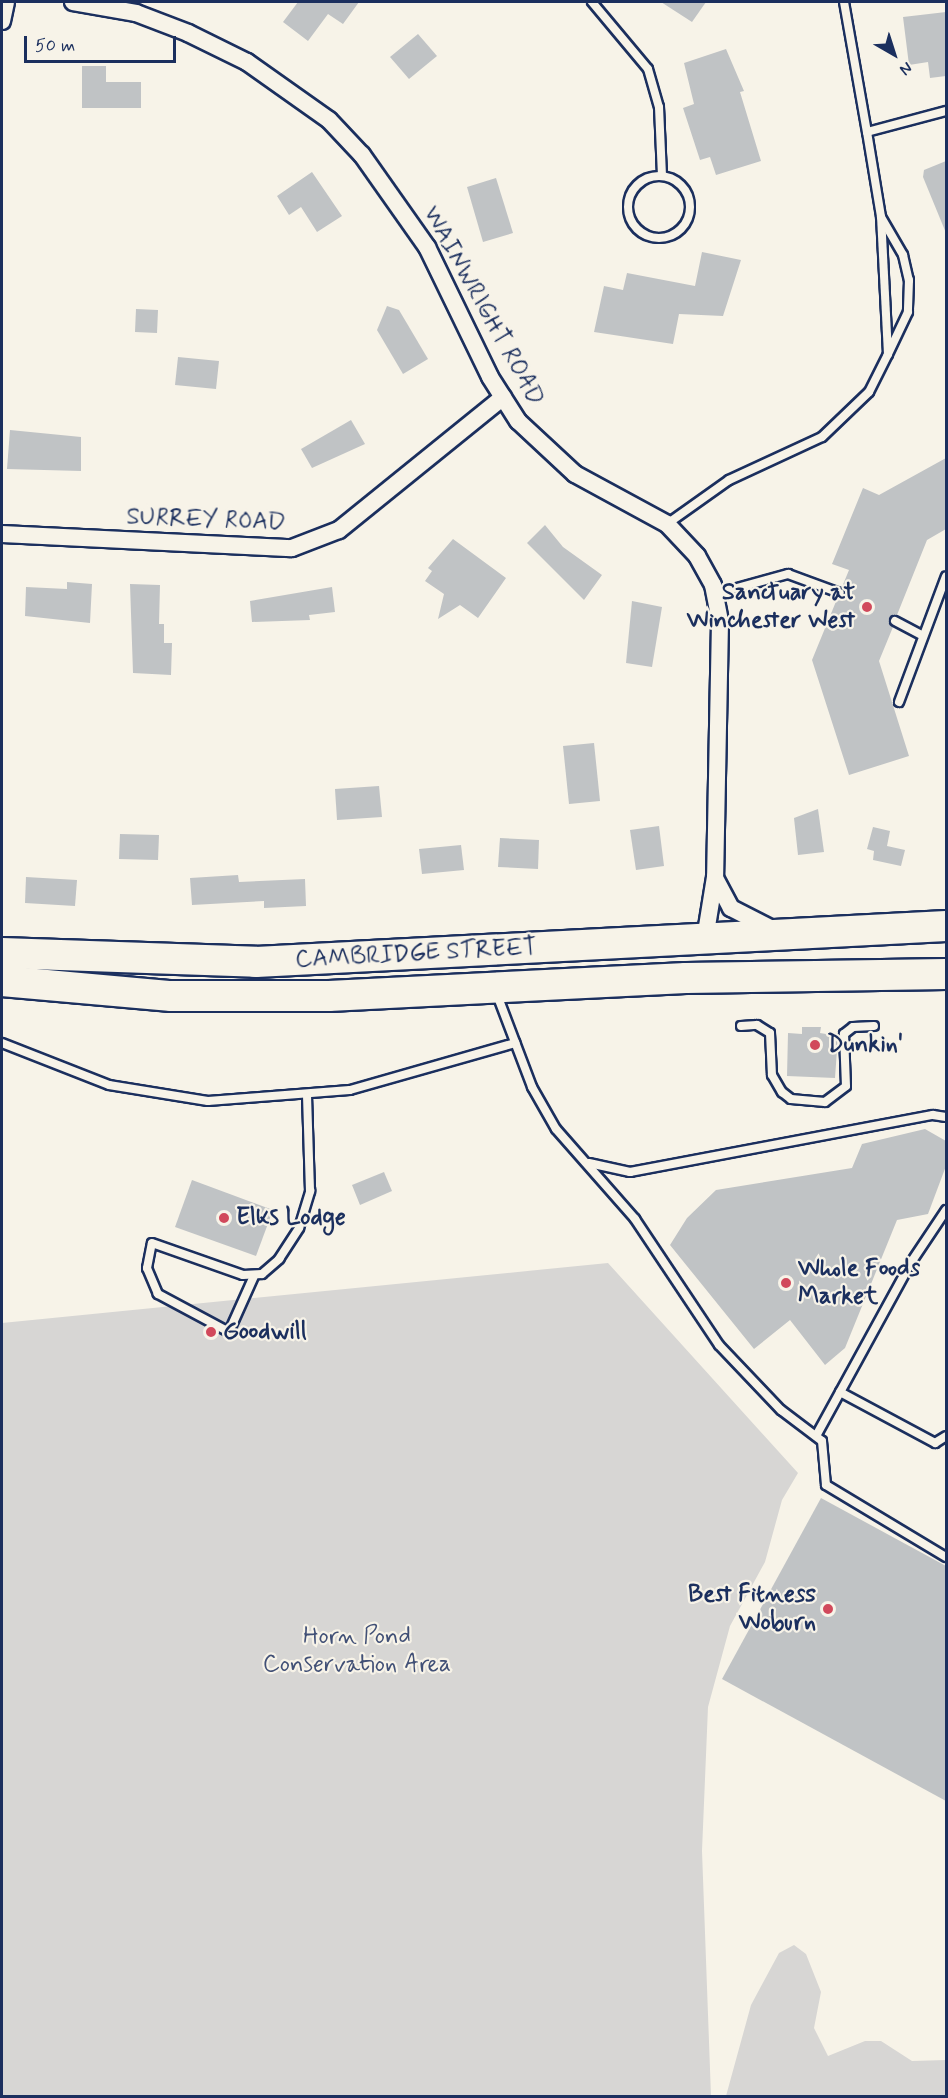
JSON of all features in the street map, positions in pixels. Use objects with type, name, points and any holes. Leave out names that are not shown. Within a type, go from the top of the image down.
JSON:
[{"type":"highway","name":"CAMBRIDGE STREET","points":[[2,953],[256,962],[705,939],[830,929],[946,926]]},
{"type":"highway","points":[[491,949],[495,990]]},
{"type":"highway","name":"CAMBRIDGE STREET","points":[[2,981],[171,996],[495,990],[809,973],[946,974]]},
{"type":"street","points":[[2,21],[6,2]]},
{"type":"street","name":"WAINWRIGHT ROAD","points":[[73,2],[136,13],[188,33],[247,62],[329,120],[362,154],[427,246],[503,397],[534,438],[575,474],[667,524],[697,556],[715,594],[720,722],[715,877],[705,939]]},
{"type":"street","name":"SURREY ROAD","points":[[2,534],[253,549],[315,541],[373,504],[503,397]]},
{"type":"street","name":"WAINWRIGHT ROAD","points":[[715,877],[731,908],[750,922],[830,929]]},
{"type":"lane","points":[[592,2],[648,69],[659,107],[662,176]]},
{"type":"lane","points":[[844,2],[881,217],[888,354]]},
{"type":"lane","points":[[867,132],[946,111]]},
{"type":"lane","points":[[662,176],[684,188],[690,208],[679,230],[660,238],[634,226],[627,206],[636,186],[662,176]]},
{"type":"lane","points":[[667,524],[729,480],[822,437],[869,392],[908,312],[909,280],[903,255],[881,217]]},
{"type":"lane","points":[[715,594],[788,574],[840,593]]},
{"type":"lane","points":[[899,702],[921,635],[946,576]]},
{"type":"lane","points":[[895,621],[921,635]]},
{"type":"lane","points":[[495,990],[543,1110],[635,1219],[719,1345],[781,1410],[816,1436],[827,1450],[823,1475],[830,1490],[946,1557]]},
{"type":"lane","points":[[741,1026],[757,1025],[770,1033],[772,1075],[782,1092],[791,1099],[825,1101],[846,1086],[844,1035],[852,1027],[874,1026]]},
{"type":"lane","points":[[2,1043],[61,1070],[154,1094],[208,1101],[307,1097],[447,1066],[514,1042]]},
{"type":"lane","points":[[254,1276],[227,1270],[152,1243],[147,1268],[158,1294],[229,1332],[254,1276],[279,1259],[306,1209],[311,1164],[307,1097]]},
{"type":"lane","points":[[584,1160],[604,1170],[630,1172],[933,1115],[946,1117]]},
{"type":"lane","points":[[816,1436],[910,1264],[946,1210]]},
{"type":"lane","points":[[840,1392],[935,1443],[946,1439]]},
{"type":"green space","name":"Horn Pond Conservation Area","points":[[608,1263],[798,1473],[782,1500],[765,1562],[730,1626],[708,1707],[702,1851],[711,2096],[2,2096],[2,1323]]},
{"type":"green space","points":[[794,1945],[806,1954],[821,1992],[814,2028],[828,2056],[865,2041],[881,2041],[912,2061],[946,2060],[946,2096],[726,2096],[751,2005],[779,1953]]},
{"type":"building","points":[[298,2],[359,2],[343,24],[328,14],[308,41],[283,22]]},
{"type":"building","points":[[661,2],[706,2],[692,22]]},
{"type":"building","points":[[946,12],[946,76],[930,78],[928,62],[909,65],[903,17]]},
{"type":"building","points":[[418,34],[437,56],[409,79],[390,57]]},
{"type":"building","points":[[726,49],[744,91],[740,92],[761,161],[716,175],[710,157],[700,160],[683,108],[694,104],[684,63]]},
{"type":"building","points":[[82,66],[106,66],[106,82],[141,82],[141,108],[82,108]]},
{"type":"building","points":[[946,161],[946,233],[923,177],[924,170]]},
{"type":"building","points":[[312,172],[342,216],[317,232],[301,207],[289,215],[277,196]]},
{"type":"building","points":[[496,178],[513,233],[483,242],[467,187]]},
{"type":"building","points":[[702,252],[741,260],[723,316],[679,314],[673,344],[594,332],[604,286],[623,290],[627,273],[695,286]]},
{"type":"building","points":[[387,306],[399,310],[428,359],[403,374],[377,330]]},
{"type":"building","points":[[136,309],[158,310],[157,333],[135,332]]},
{"type":"building","points":[[178,357],[219,361],[216,389],[175,385]]},
{"type":"building","points":[[351,420],[365,444],[312,468],[301,449]]},
{"type":"building","points":[[10,430],[81,437],[81,471],[7,469]]},
{"type":"building","name":"Sanctuary at Winchester West","points":[[946,458],[946,529],[927,540],[897,615],[889,619],[893,627],[879,661],[909,756],[849,775],[812,660],[837,599],[846,595],[842,587],[849,570],[832,564],[863,488],[879,495]]},
{"type":"building","points":[[545,525],[563,547],[602,575],[584,600],[527,543]]},
{"type":"building","points":[[453,539],[506,578],[478,618],[460,605],[438,619],[444,594],[425,581],[432,571],[428,568]]},
{"type":"building","points":[[67,582],[92,584],[90,623],[25,616],[26,587],[67,589]]},
{"type":"building","points":[[130,584],[160,585],[159,624],[164,624],[164,643],[172,643],[171,675],[133,673]]},
{"type":"building","points":[[332,587],[335,612],[309,615],[310,620],[252,622],[250,601]]},
{"type":"building","points":[[632,601],[662,607],[652,667],[626,663]]},
{"type":"building","points":[[594,743],[600,801],[569,804],[563,746]]},
{"type":"building","points":[[379,786],[382,817],[337,820],[335,789]]},
{"type":"building","points":[[818,809],[824,852],[798,855],[794,818]]},
{"type":"building","points":[[659,826],[664,866],[636,870],[630,830]]},
{"type":"building","points":[[873,827],[890,831],[887,846],[905,850],[901,866],[873,860],[874,851],[867,849]]},
{"type":"building","points":[[120,834],[159,835],[158,860],[119,859]]},
{"type":"building","points":[[500,838],[539,840],[538,869],[498,867]]},
{"type":"building","points":[[461,845],[464,870],[422,874],[419,849]]},
{"type":"building","points":[[238,875],[239,882],[305,879],[306,906],[264,908],[264,901],[192,905],[190,878]]},
{"type":"building","points":[[26,877],[77,880],[75,906],[25,903]]},
{"type":"building","name":"Dunkin'","points":[[802,1027],[821,1027],[820,1033],[838,1036],[835,1078],[787,1076],[788,1033],[802,1034]]},
{"type":"building","name":"Whole Foods Market","points":[[925,1129],[946,1141],[946,1166],[928,1214],[897,1220],[845,1348],[825,1365],[790,1320],[754,1349],[670,1245],[687,1218],[716,1190],[852,1168],[862,1144]]},
{"type":"building","points":[[384,1172],[392,1191],[360,1205],[352,1185]]},
{"type":"building","name":"Elks Lodge","points":[[192,1180],[273,1210],[256,1256],[175,1227]]},
{"type":"building","points":[[821,1498],[946,1566],[946,1801],[722,1679]]},
{"type":"place","name":"Sanctuary at Winchester West","points":[[867,607]]},
{"type":"place","name":"Dunkin'","points":[[815,1045]]},
{"type":"place","name":"Elks Lodge","points":[[224,1218]]},
{"type":"place","name":"Whole Foods Market","points":[[786,1283]]},
{"type":"place","name":"Goodwill","points":[[211,1332]]},
{"type":"place","name":"Best Fitness Woburn","points":[[828,1609]]}]
